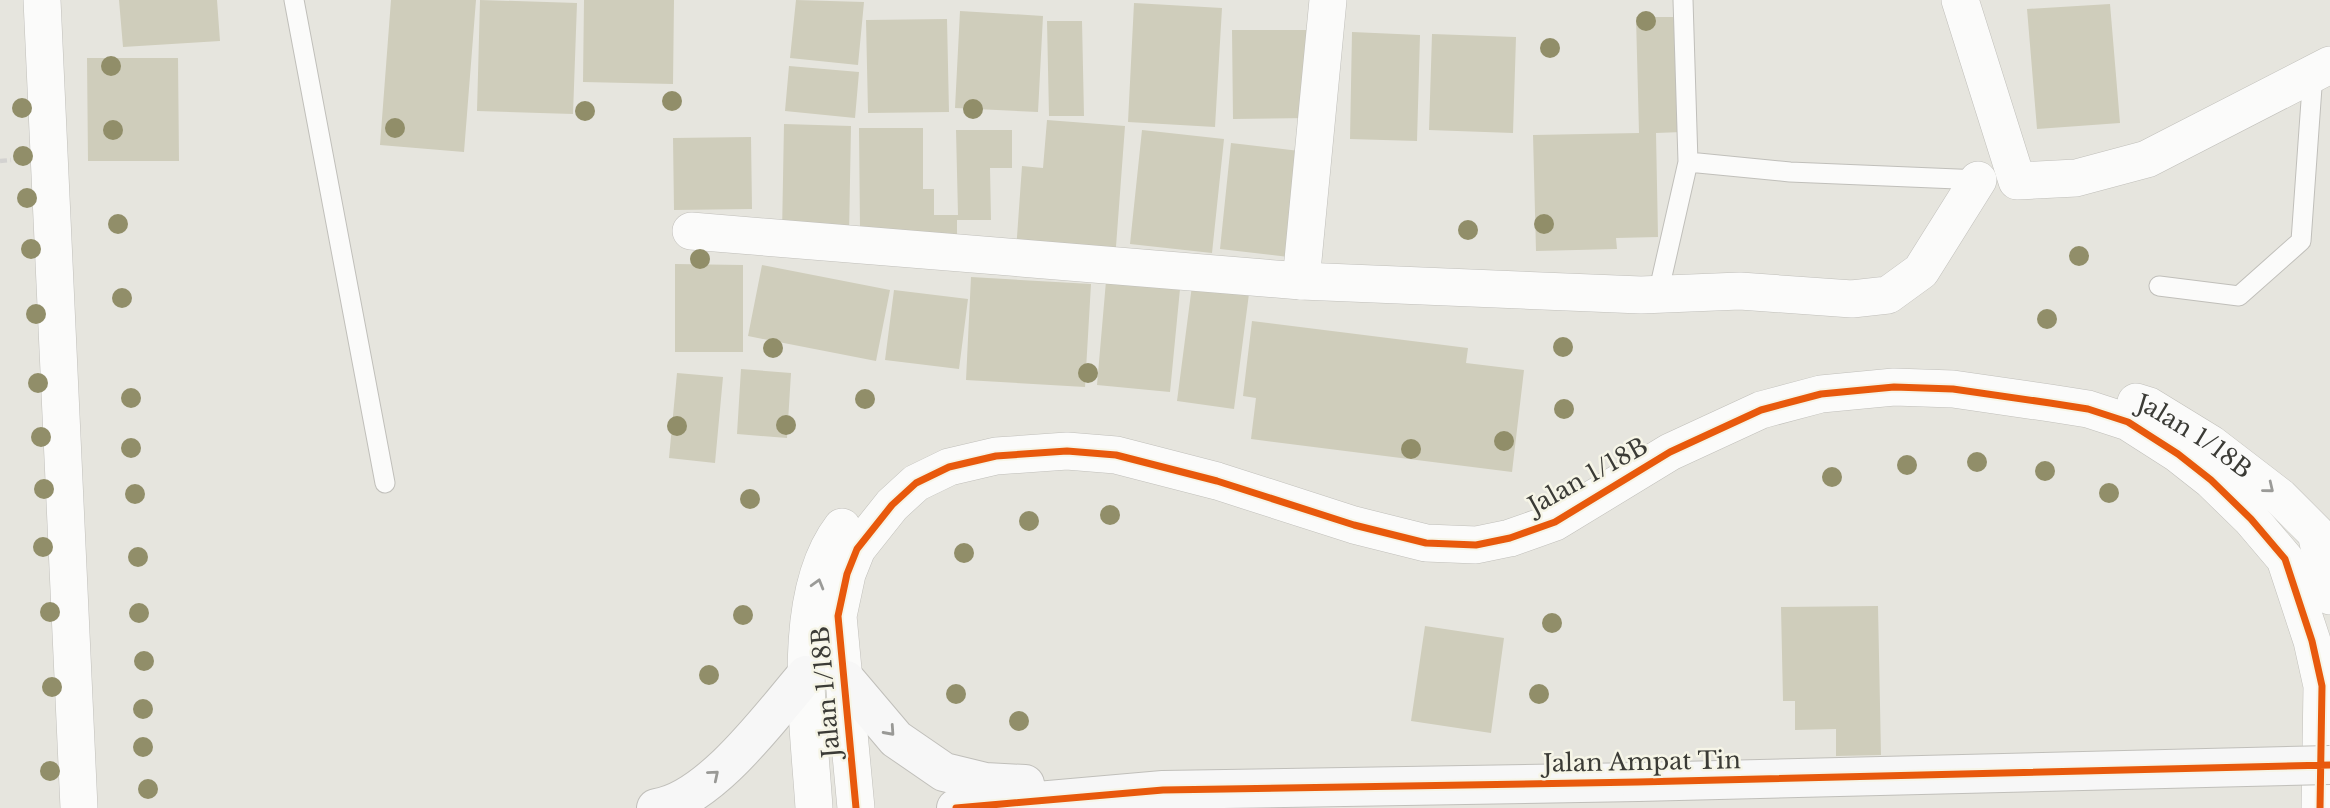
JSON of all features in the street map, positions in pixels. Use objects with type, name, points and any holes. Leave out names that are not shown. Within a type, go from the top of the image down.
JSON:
[{"type":"street","points":[[43,0],[79,808]]},
{"type":"street","points":[[1301,281],[1328,0]]},
{"type":"street","points":[[1960,0],[2017,181],[2076,178],[2147,159],[2322,69]]},
{"type":"street","points":[[691,232],[1301,281],[1658,294],[1740,291],[1852,299],[1888,295],[1921,271],[1978,180]]},
{"type":"street","name":"Jalan 1/18B","points":[[814,808],[806,675],[810,613],[833,540],[875,488],[902,463],[940,444],[994,433],[1068,428],[1119,431],[1223,458],[1361,502],[1429,519],[1474,521],[1503,515],[1544,500],[1658,431],[1752,389],[1822,372],[1892,364],[1971,368],[2051,380],[2102,391],[2149,406],[2211,444],[2323,526]]},
{"type":"street","name":"Jalan 1/18B","points":[[856,808],[838,616],[847,574],[857,549],[892,505],[916,484],[948,467],[996,456],[1067,452],[1116,455],[1217,481],[1354,525],[1426,543],[1476,545],[1510,538],[1555,522],[1670,452],[1761,410],[1821,394],[1894,387],[1953,389],[2088,409],[2128,422],[2178,454],[2211,480],[2251,519],[2285,559],[2312,641],[2322,685],[2320,808]]},
{"type":"street","points":[[2285,559],[2323,526]]},
{"type":"street","points":[[2323,526],[2330,596]]},
{"type":"street","points":[[656,808],[665,807],[692,793],[722,769],[806,675]]},
{"type":"street","points":[[846,680],[896,739],[944,772],[985,782],[1163,790]]},
{"type":"street","name":"Jalan Ampat Tin","points":[[956,808],[1163,790],[1638,782],[2330,765]]},
{"type":"street","name":"Jalan Ampat Tin","points":[[1477,808],[1638,782]]},
{"type":"lane","points":[[294,0],[385,483]]},
{"type":"lane","points":[[1658,294],[1688,162],[1683,0]]},
{"type":"lane","points":[[2159,286],[2239,296],[2301,241],[2322,69]]},
{"type":"lane","points":[[1688,162],[1790,172],[2017,181]]},
{"type":"path","points":[[0,161],[12,160]]},
{"type":"building","points":[[119,0],[217,0],[220,41],[123,47]]},
{"type":"building","points":[[391,0],[476,0],[464,152],[380,145]]},
{"type":"building","points":[[480,0],[577,3],[573,114],[477,111]]},
{"type":"building","points":[[584,0],[674,0],[673,84],[583,82]]},
{"type":"building","points":[[796,0],[864,2],[858,65],[790,58]]},
{"type":"building","points":[[1134,3],[1222,8],[1215,127],[1128,122]]},
{"type":"building","points":[[2110,4],[2120,123],[2037,129],[2027,9]]},
{"type":"building","points":[[960,11],[1043,16],[1038,112],[955,108]]},
{"type":"building","points":[[1636,17],[1678,17],[1682,132],[1656,133],[1658,237],[1616,238],[1617,249],[1536,251],[1533,135],[1639,133]]},
{"type":"building","points":[[947,19],[949,112],[868,113],[866,20]]},
{"type":"building","points":[[1047,21],[1082,21],[1084,116],[1049,116]]},
{"type":"building","points":[[1232,30],[1309,30],[1310,118],[1233,119]]},
{"type":"building","points":[[1352,32],[1420,35],[1417,141],[1350,139]]},
{"type":"building","points":[[1432,34],[1516,37],[1513,133],[1429,130]]},
{"type":"building","points":[[87,58],[178,58],[179,161],[88,161]]},
{"type":"building","points":[[789,66],[859,72],[855,118],[785,111]]},
{"type":"building","points":[[1047,120],[1125,126],[1115,260],[1016,251],[1022,166],[1043,168]]},
{"type":"building","points":[[784,124],[851,126],[849,235],[782,234]]},
{"type":"building","points":[[859,128],[923,128],[923,189],[934,189],[934,215],[958,215],[956,130],[1012,130],[1012,168],[990,168],[991,220],[957,220],[957,244],[902,243],[902,230],[860,230]]},
{"type":"building","points":[[1142,130],[1224,139],[1212,253],[1130,244]]},
{"type":"building","points":[[751,137],[752,209],[674,210],[673,138]]},
{"type":"building","points":[[1231,143],[1308,152],[1297,258],[1220,249]]},
{"type":"building","points":[[675,264],[743,265],[743,352],[675,352]]},
{"type":"building","points":[[762,265],[890,290],[876,361],[748,336]]},
{"type":"building","points":[[971,277],[1091,284],[1085,387],[966,380]]},
{"type":"building","points":[[1193,278],[1250,286],[1234,409],[1177,401]]},
{"type":"building","points":[[1106,281],[1180,289],[1170,392],[1097,385]]},
{"type":"building","points":[[894,290],[968,299],[959,369],[885,360]]},
{"type":"building","points":[[1252,321],[1468,348],[1466,363],[1524,370],[1512,472],[1251,439],[1256,398],[1243,396]]},
{"type":"building","points":[[741,369],[791,373],[787,438],[737,434]]},
{"type":"building","points":[[677,373],[723,377],[715,463],[669,458]]},
{"type":"building","points":[[1878,606],[1881,755],[1836,756],[1836,729],[1795,730],[1795,701],[1783,701],[1781,607]]},
{"type":"building","points":[[1425,626],[1504,638],[1491,733],[1411,721]]},
{"type":"cycle path","points":[[856,808],[838,616],[847,574],[857,549],[892,505],[916,483],[949,467],[996,456],[1067,451],[1116,455],[1217,481],[1354,525],[1426,543],[1476,545],[1510,538],[1555,522],[1670,452],[1761,410],[1821,394],[1894,387],[1953,389],[2050,403],[2088,409],[2128,422],[2178,454],[2211,480],[2251,519],[2285,559],[2312,641],[2322,686],[2320,808]]},
{"type":"cycle path","points":[[956,808],[1163,790],[1638,782],[2330,765]]}]
